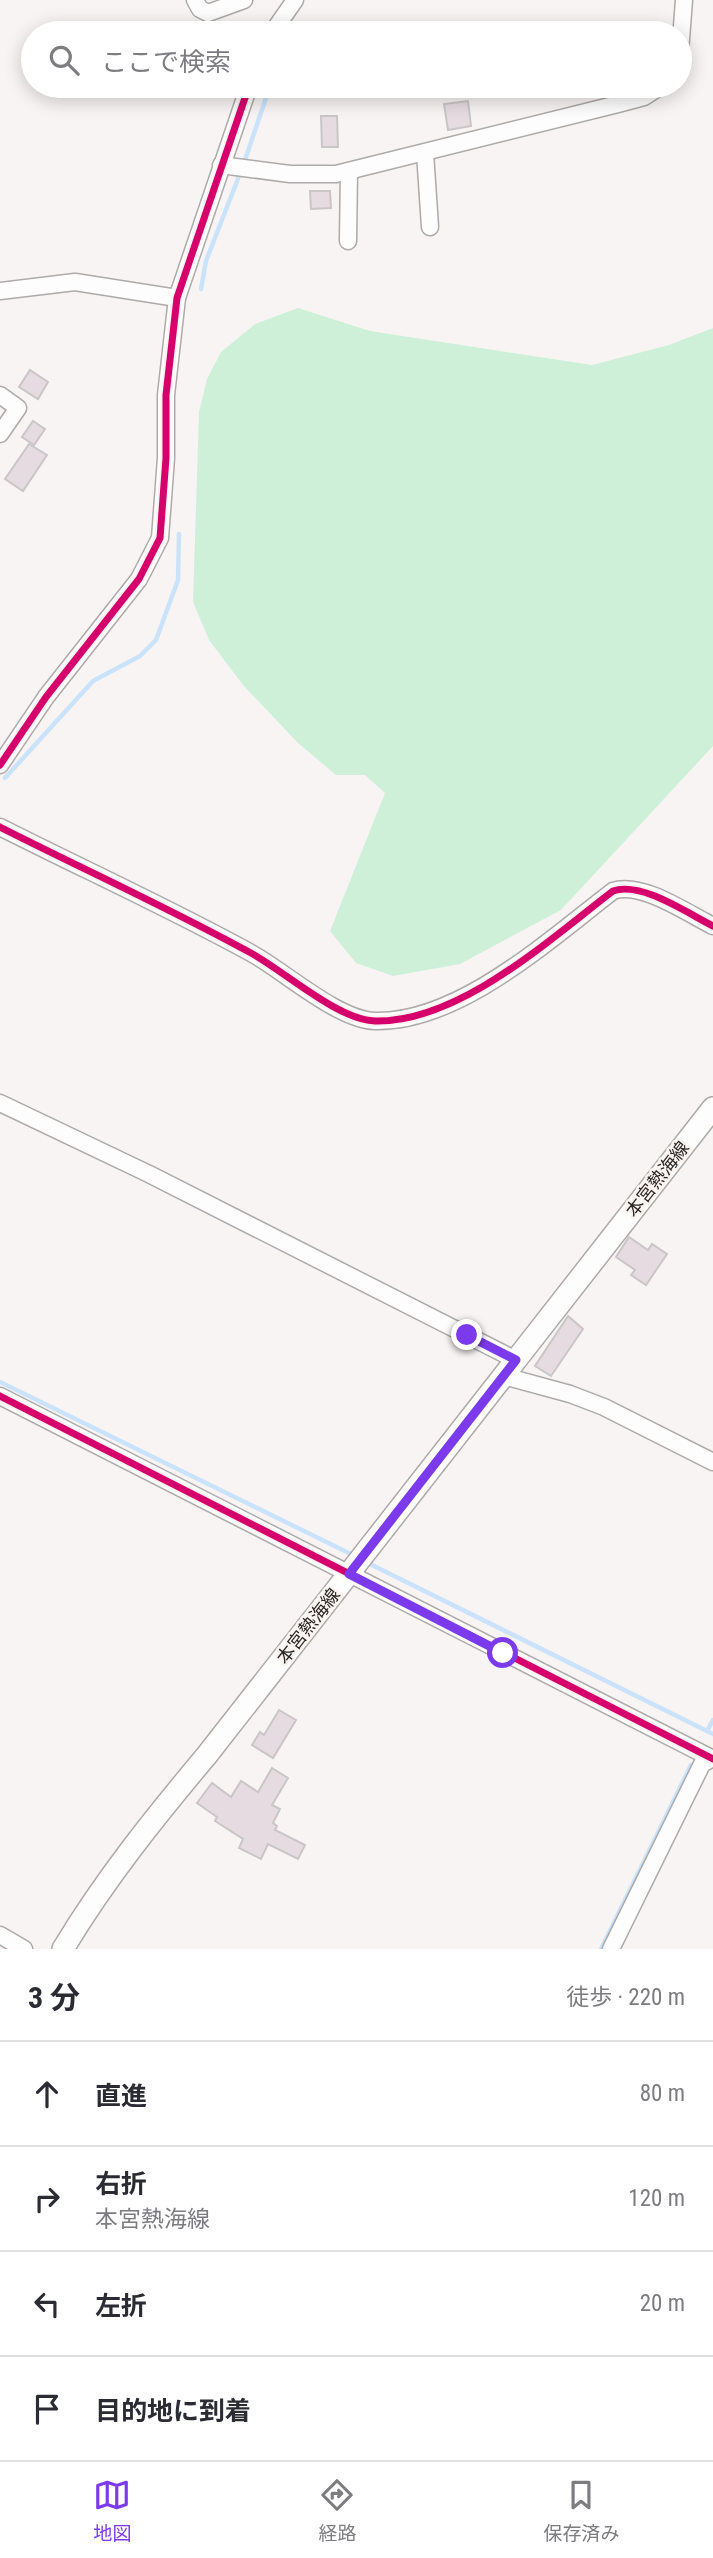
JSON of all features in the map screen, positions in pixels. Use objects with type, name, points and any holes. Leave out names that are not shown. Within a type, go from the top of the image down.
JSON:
[{"type":"main road","name":"本宮熱海線","points":[[63,1949],[124,1857],[713,1108]]},
{"type":"street","points":[[195,0],[200,9],[208,13],[244,0]]},
{"type":"street","points":[[682,21],[684,0]]},
{"type":"street","points":[[279,21],[291,1]]},
{"type":"street","points":[[0,765],[46,697],[139,579],[160,538],[166,458],[166,395],[177,298],[245,98]]},
{"type":"street","points":[[221,165],[290,174],[349,171],[639,98]]},
{"type":"street","points":[[425,153],[430,227]]},
{"type":"street","points":[[348,242],[349,171]]},
{"type":"street","points":[[0,291],[75,282],[177,298]]},
{"type":"street","points":[[0,395],[18,408],[0,434]]},
{"type":"street","points":[[0,827],[252,954],[338,1008],[359,1018],[376,1021],[411,1016],[467,995],[513,965],[613,891],[624,887],[638,889],[713,926]]},
{"type":"street","points":[[0,1103],[149,1174],[510,1368],[516,1382],[570,1394],[604,1407],[713,1462]]},
{"type":"street","points":[[0,1396],[713,1758]]},
{"type":"street","points":[[611,1949],[702,1764],[713,1758]]},
{"type":"street","points":[[0,1935],[24,1949]]},
{"type":"green space","points":[[298,308],[370,331],[592,365],[669,345],[713,328],[713,746],[561,910],[460,964],[393,976],[356,963],[330,931],[385,793],[365,775],[336,775],[298,743],[243,685],[209,640],[193,602],[199,412],[207,379],[221,352],[255,324]]},
{"type":"building","points":[[468,101],[471,126],[448,130],[444,104]]},
{"type":"building","points":[[321,116],[337,116],[338,147],[322,147]]},
{"type":"building","points":[[310,191],[330,191],[331,208],[311,209]]},
{"type":"building","points":[[30,370],[48,382],[38,399],[19,387]]},
{"type":"building","points":[[33,421],[45,429],[34,445],[22,437]]},
{"type":"building","points":[[29,444],[47,455],[23,491],[5,479]]},
{"type":"building","points":[[629,1237],[648,1250],[652,1244],[667,1254],[646,1285],[631,1275],[635,1270],[616,1257]]},
{"type":"building","points":[[568,1316],[583,1329],[551,1376],[535,1366]]},
{"type":"building","points":[[279,1710],[296,1720],[273,1758],[252,1745],[260,1732],[264,1735]]},
{"type":"building","points":[[272,1768],[288,1778],[272,1805],[280,1809],[273,1823],[277,1826],[275,1830],[305,1845],[298,1859],[268,1844],[261,1859],[239,1848],[243,1839],[215,1821],[217,1817],[197,1803],[212,1783],[231,1797],[241,1781],[258,1792]]},
{"type":"waterway","points":[[244,163],[266,98]]},
{"type":"waterway","points":[[201,289],[206,261],[241,171]]},
{"type":"waterway","points":[[5,778],[93,681],[140,656],[156,640],[178,580],[179,534]]},
{"type":"waterway","points":[[0,1382],[355,1556]]},
{"type":"waterway","points":[[366,1562],[713,1734]]},
{"type":"waterway","points":[[707,1731],[713,1720]]},
{"type":"waterway","points":[[601,1949],[691,1765]]},
{"type":"cycle path","points":[[0,765],[46,697],[139,579],[160,538],[166,458],[166,395],[177,298],[245,98]]},
{"type":"cycle path","points":[[0,827],[251,953],[328,1004],[360,1019],[375,1021],[407,1018],[439,1008],[471,993],[532,954],[613,891],[637,890],[650,894],[713,926]]},
{"type":"cycle path","points":[[0,1396],[713,1759]]},
{"type":"route","points":[[467,1335],[516,1360],[349,1574],[503,1653]]}]
